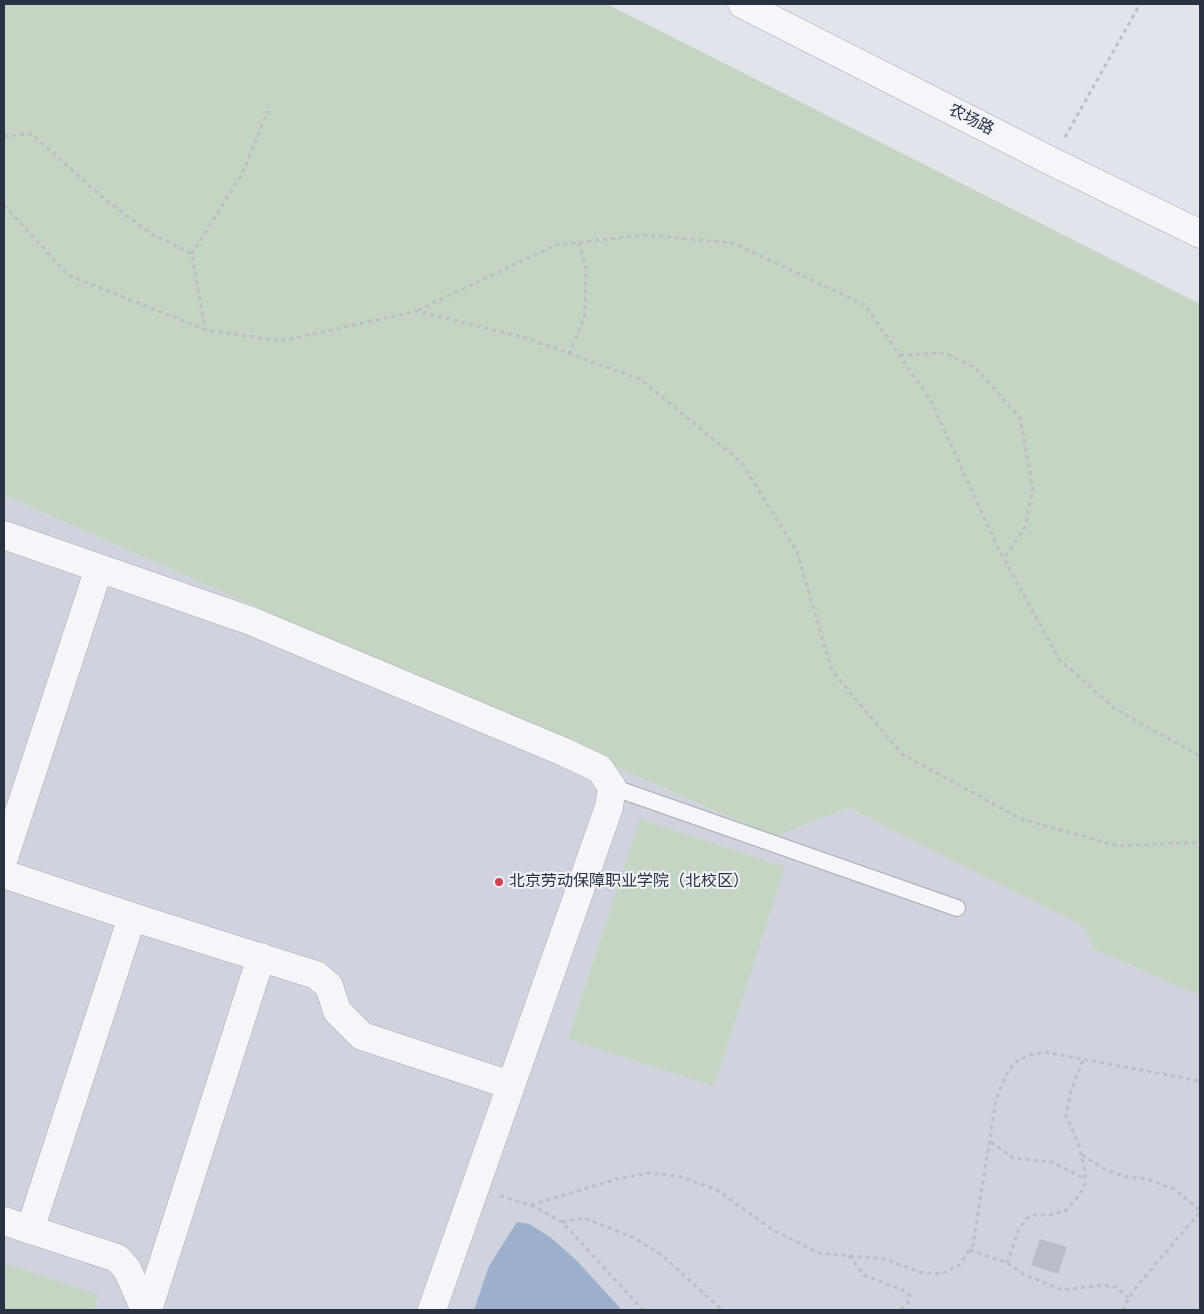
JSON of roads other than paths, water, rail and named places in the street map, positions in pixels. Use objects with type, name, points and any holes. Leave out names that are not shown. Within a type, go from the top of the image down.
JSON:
[{"type":"street","name":"农场路","points":[[742,4],[1051,161],[1200,234]]},
{"type":"street","points":[[4,535],[251,621],[564,752],[600,769],[612,787],[609,807],[432,1310]]},
{"type":"street","points":[[4,858],[99,568]]},
{"type":"street","points":[[4,874],[316,975],[329,986],[337,1011],[362,1036],[510,1085]]},
{"type":"street","points":[[30,1230],[132,917]]},
{"type":"street","points":[[147,1310],[261,958]]},
{"type":"street","points":[[4,1221],[117,1258],[127,1268],[147,1310]]},
{"type":"lane","points":[[612,787],[957,908]]},
{"type":"water","points":[[517,1222],[529,1224],[550,1237],[576,1260],[622,1310],[474,1310],[489,1266]]},
{"type":"place","name":"北京劳动保障职业学院（北校区）","points":[[499,882]]}]
